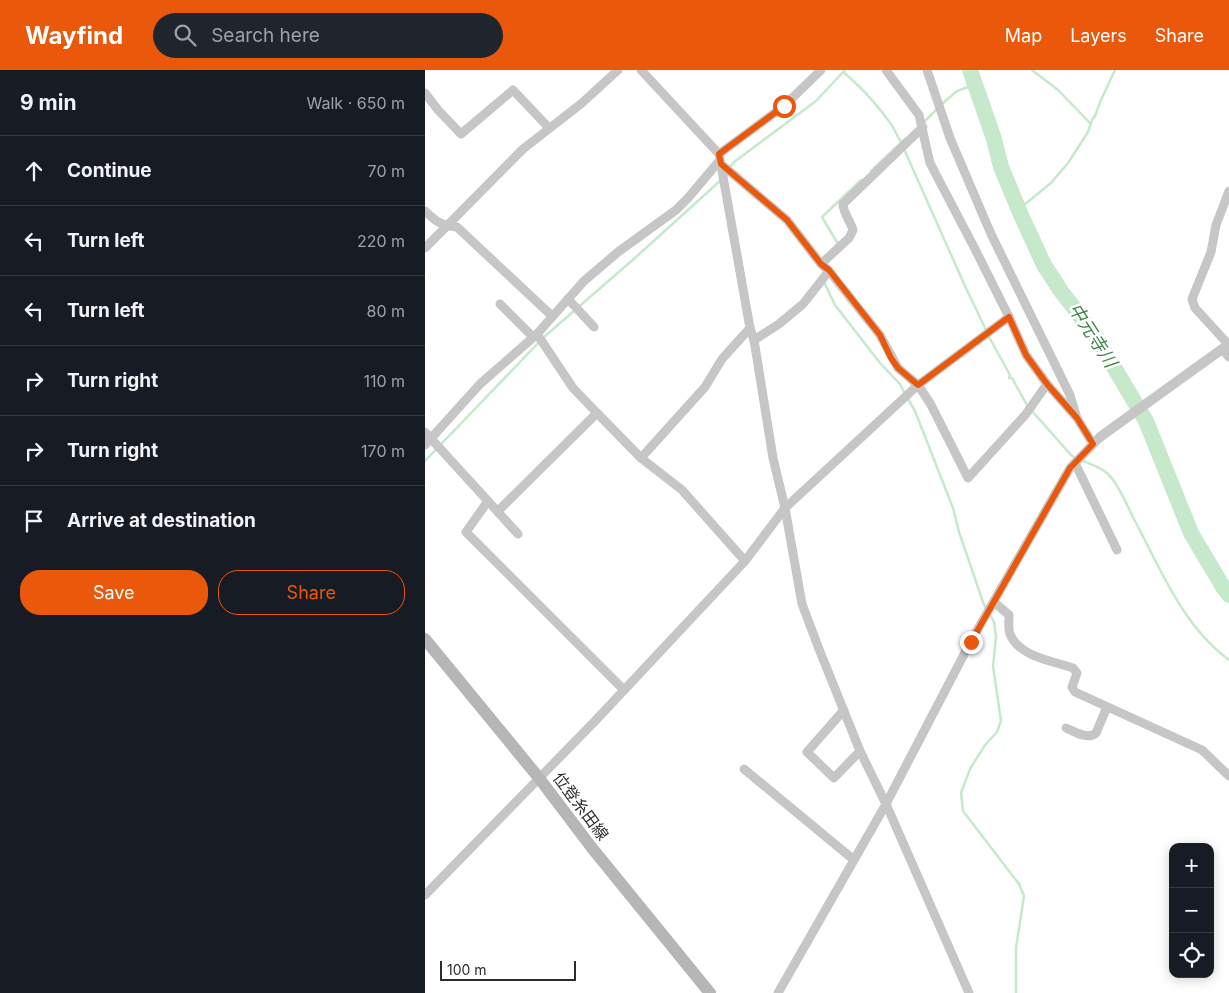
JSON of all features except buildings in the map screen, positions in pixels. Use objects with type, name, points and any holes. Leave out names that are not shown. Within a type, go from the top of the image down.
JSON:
[{"type":"main road","name":"位登糸田線","points":[[425,639],[539,778],[592,848],[710,993]]},
{"type":"street","points":[[425,248],[523,149],[582,103],[618,70]]},
{"type":"street","points":[[641,70],[720,160],[787,220],[821,264],[829,270],[880,335],[898,368],[918,385],[930,403],[968,478],[1026,414],[1047,384]]},
{"type":"street","points":[[519,534],[427,439],[479,384],[535,336],[584,281],[618,252],[676,210],[689,198],[720,160],[800,92],[821,70]]},
{"type":"street","points":[[886,70],[919,115],[930,163],[1009,317],[1026,355],[1047,384],[1097,441]]},
{"type":"street","points":[[927,70],[950,138],[991,234],[1070,395],[1077,418]]},
{"type":"street","points":[[425,93],[461,134],[513,90],[549,128]]},
{"type":"street","points":[[821,264],[849,238],[853,230],[850,221],[843,211],[843,204],[923,126]]},
{"type":"street","points":[[720,160],[750,328],[754,340],[773,458],[785,508],[802,604],[860,751],[886,804],[969,993]]},
{"type":"street","points":[[778,993],[886,804],[971,642],[1070,468],[1097,441],[1182,379],[1227,349],[1195,308],[1192,299],[1211,252],[1216,225],[1229,191]]},
{"type":"street","points":[[425,211],[434,220],[446,226],[457,227],[551,316]]},
{"type":"street","points":[[754,340],[779,324],[803,304],[829,270]]},
{"type":"street","points":[[567,299],[594,328]]},
{"type":"street","points":[[500,304],[535,336],[573,388],[641,458],[681,490],[745,561]]},
{"type":"street","points":[[425,895],[624,690],[745,561],[785,508],[918,385],[1009,317]]},
{"type":"street","points":[[641,458],[705,387],[722,359],[750,328]]},
{"type":"street","points":[[498,512],[597,413]]},
{"type":"street","points":[[1075,463],[1117,550]]},
{"type":"street","points":[[488,501],[466,532],[624,690]]},
{"type":"street","points":[[994,602],[1009,615],[1009,633],[1015,643],[1027,653],[1073,668],[1077,673],[1072,687],[1075,692],[1202,750],[1229,776]]},
{"type":"street","points":[[1066,728],[1093,736],[1107,707]]},
{"type":"street","points":[[843,710],[807,752],[834,778],[860,751]]},
{"type":"street","points":[[744,768],[854,860]]},
{"type":"waterway","points":[[730,167],[734,162],[816,101],[845,70]]},
{"type":"waterway","name":"中元寺川","points":[[970,70],[994,139],[1001,167],[1044,265],[1096,337],[1146,421],[1191,533],[1229,595]]},
{"type":"waterway","points":[[1032,70],[1058,90],[1091,124]]},
{"type":"waterway","points":[[1019,209],[1051,183],[1068,163],[1088,132],[1115,70]]},
{"type":"waterway","points":[[843,72],[875,103],[891,124],[901,142]]},
{"type":"waterway","points":[[942,104],[957,91],[974,85]]},
{"type":"waterway","points":[[924,122],[938,108]]},
{"type":"waterway","points":[[871,171],[905,139]]},
{"type":"waterway","points":[[904,149],[986,330]]},
{"type":"waterway","points":[[425,461],[544,337],[721,180]]},
{"type":"waterway","points":[[837,245],[822,217],[861,180]]},
{"type":"waterway","points":[[824,282],[835,305],[880,363],[900,384],[905,394]]},
{"type":"waterway","points":[[988,335],[1010,375],[1009,378],[1012,378],[1028,407]]},
{"type":"waterway","points":[[908,399],[915,411],[953,508],[959,532],[986,609]]},
{"type":"waterway","points":[[1032,411],[1072,456],[1076,458]]},
{"type":"waterway","points":[[1081,460],[1102,469],[1116,484],[1174,596],[1199,631],[1229,660]]},
{"type":"waterway","points":[[989,613],[994,622],[996,637],[993,666],[1001,721],[997,732],[985,745],[970,769],[961,793],[963,811],[1019,884],[1024,896],[1016,948],[1016,993]]},
{"type":"route","points":[[784,106],[719,154],[721,164],[787,220],[880,335],[898,368],[918,385],[1009,317],[1026,355],[1047,384],[1077,418],[1093,444],[1070,468],[971,642]]}]
